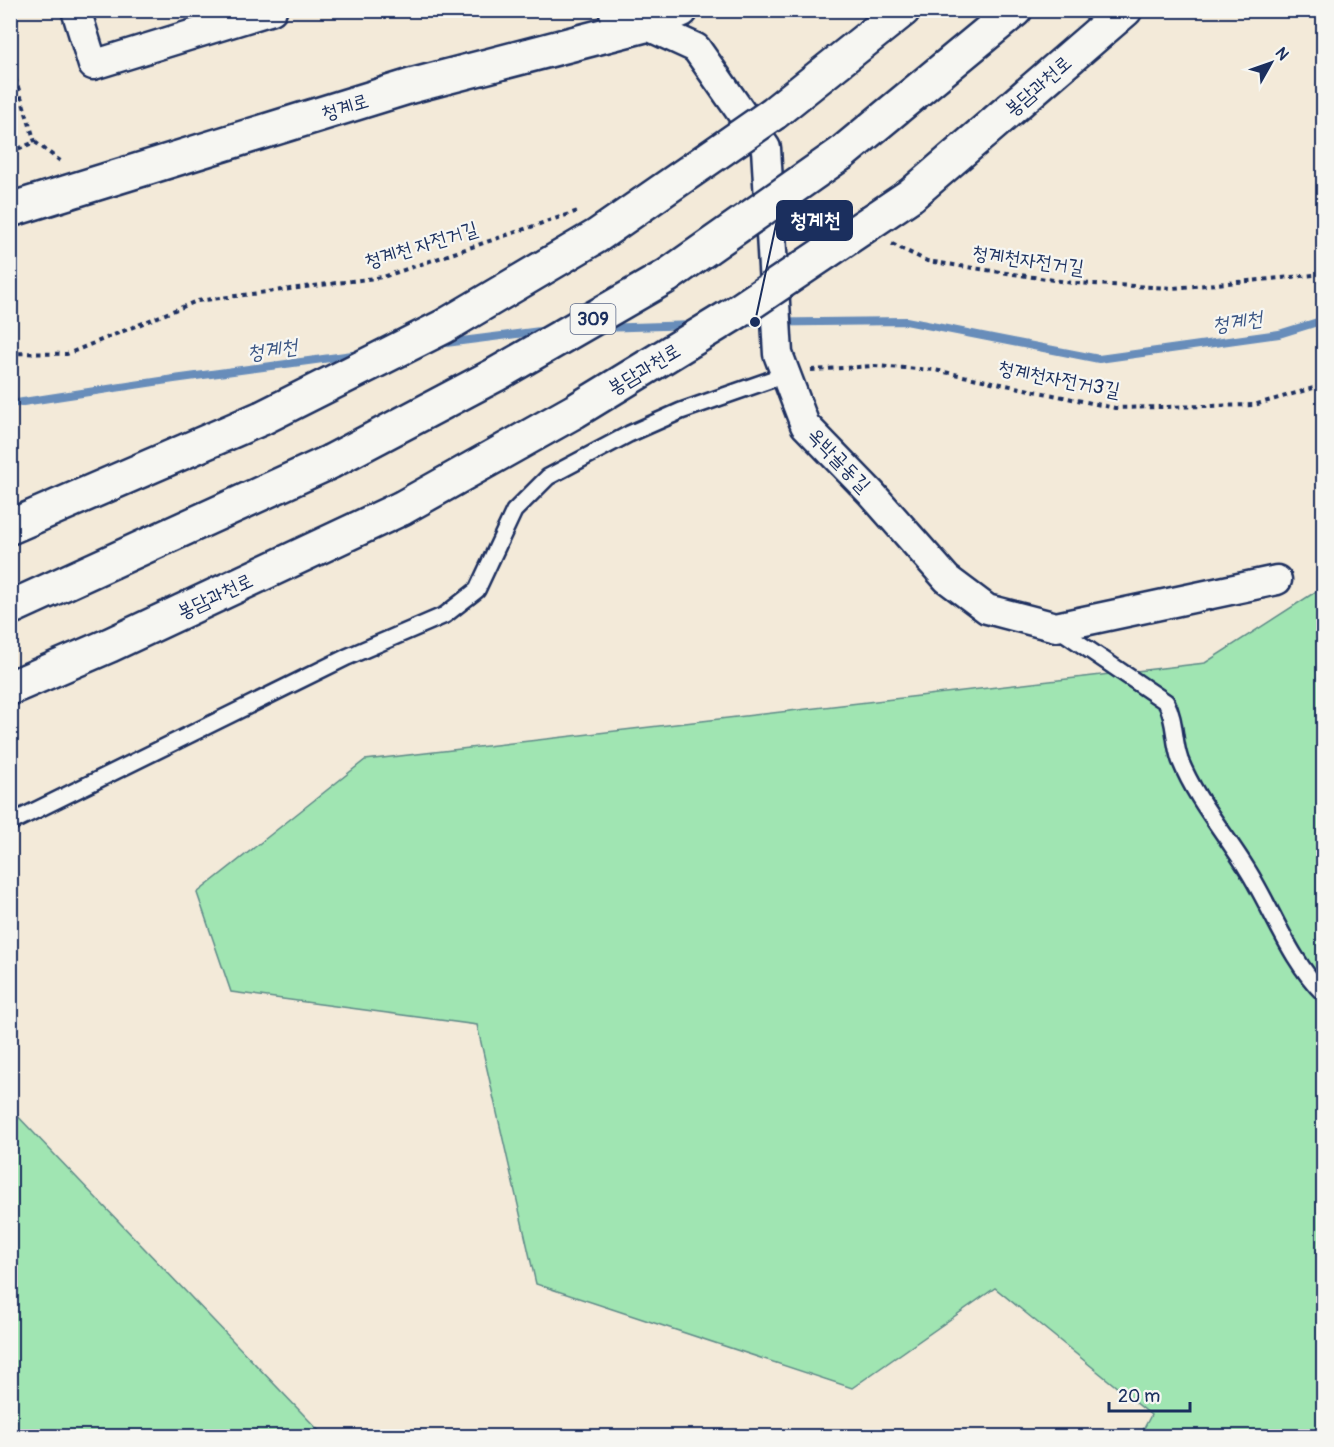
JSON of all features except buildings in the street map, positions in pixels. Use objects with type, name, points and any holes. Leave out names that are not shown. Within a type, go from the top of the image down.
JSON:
[{"type":"main road","name":"청계로","points":[[13,200],[411,86],[638,18],[681,10]]},
{"type":"main road","points":[[10,527],[262,418],[443,327],[597,236],[774,112],[903,10]]},
{"type":"main road","name":"309","points":[[10,608],[330,462],[495,375],[667,276],[842,153],[1015,10]]},
{"type":"main road","name":"봉담과천로","points":[[10,688],[110,645],[402,508],[576,411],[717,324],[911,195],[1125,10]]},
{"type":"main road","name":"봉담과천로","points":[[10,709],[110,645]]},
{"type":"street","points":[[76,10],[93,64],[272,10]]},
{"type":"street","name":"옥박골동길","points":[[613,10],[638,18],[696,48],[766,148],[782,364],[805,425],[871,493],[947,579],[987,609],[1056,627],[1277,580]]},
{"type":"lane","points":[[10,823],[347,657],[445,615],[477,590],[514,511],[548,477],[629,434],[782,364]]},
{"type":"lane","points":[[1056,627],[1166,702],[1173,716],[1180,759],[1216,827],[1247,869],[1297,961],[1323,994]]},
{"type":"path","points":[[10,61],[36,142]]},
{"type":"path","points":[[814,197],[830,213],[841,219]]},
{"type":"path","name":"청계천 자전거길","points":[[10,353],[67,354],[197,301],[383,277],[589,207]]},
{"type":"path","name":"청계천자전거길","points":[[884,240],[927,261],[1073,284],[1173,288],[1323,274]]},
{"type":"path","name":"청계천자전거3길","points":[[782,364],[935,370],[1115,408],[1254,405],[1323,385]]},
{"type":"green space","points":[[1323,587],[1323,1436],[1140,1436],[1151,1415],[995,1288],[852,1388],[536,1284],[477,1025],[231,992],[197,893],[365,760],[1205,663]]},
{"type":"green space","points":[[10,1108],[324,1436],[11,1436]]},
{"type":"waterway","name":"청계천","points":[[740,323],[906,321],[1099,359],[1279,334],[1324,320]]},
{"type":"waterway","name":"청계천","points":[[600,328],[695,325]]},
{"type":"waterway","name":"청계천","points":[[438,344],[548,330]]},
{"type":"waterway","name":"청계천","points":[[10,404],[360,354]]},
{"type":"place","name":"청계천","points":[[755,322]]}]
